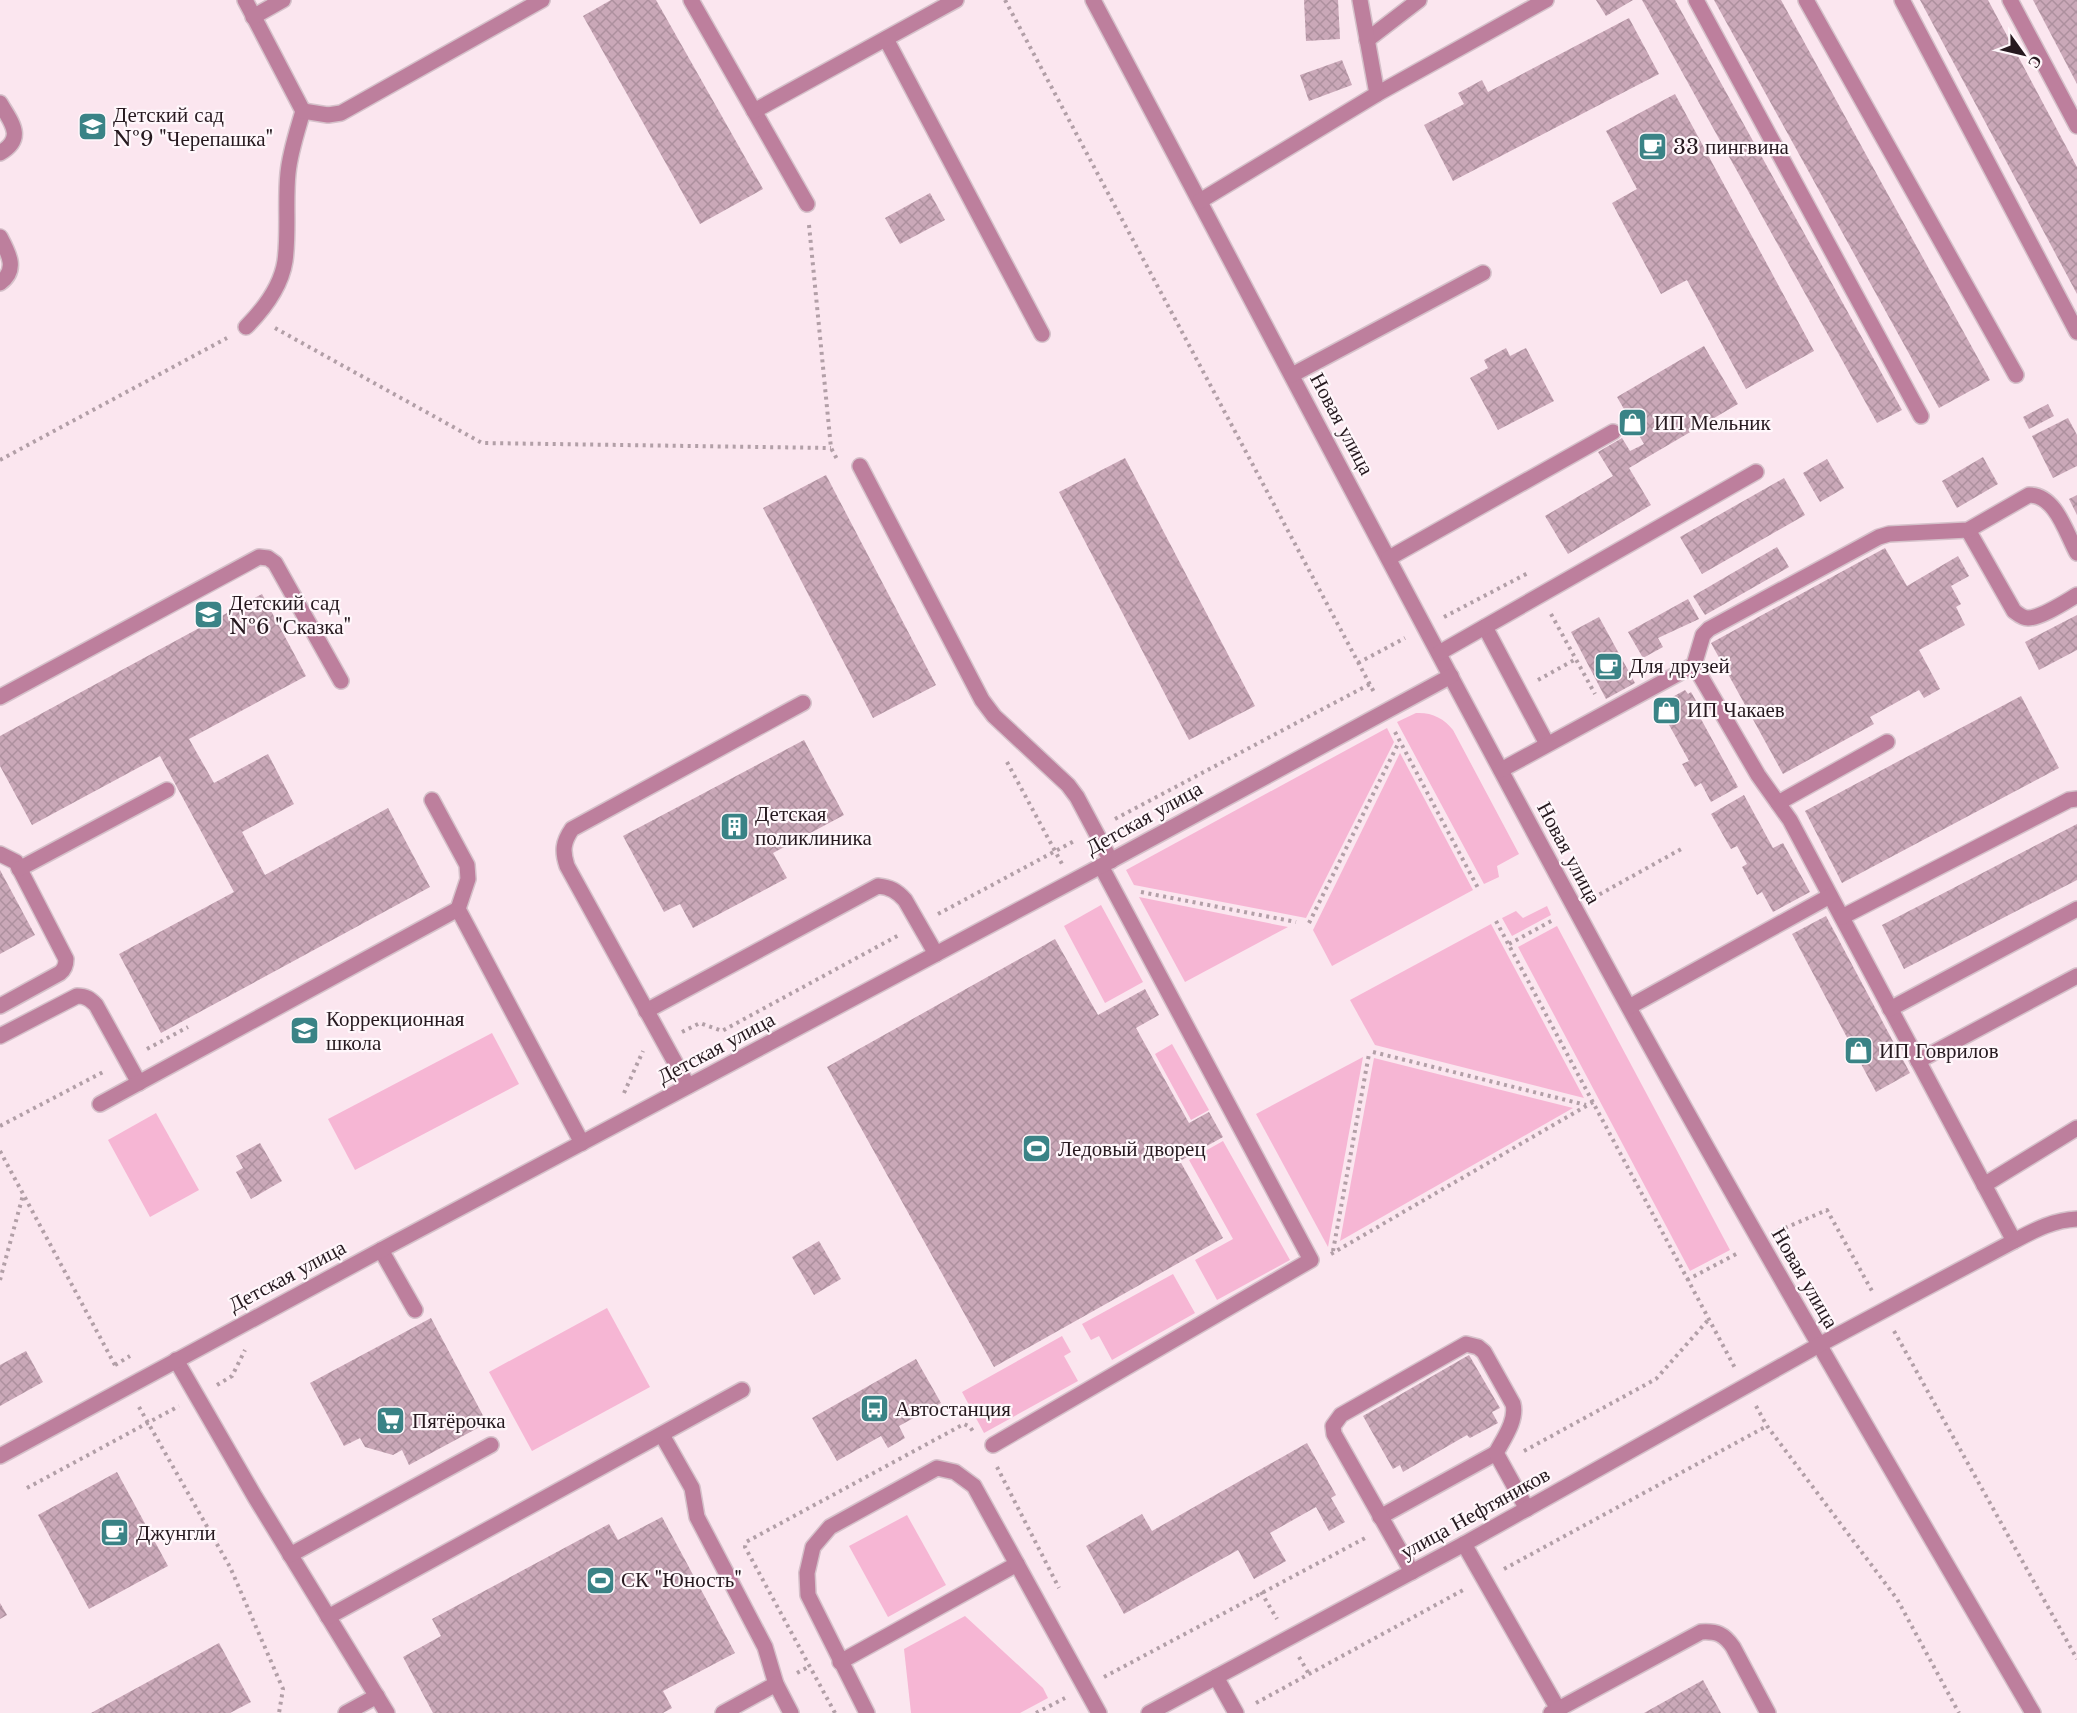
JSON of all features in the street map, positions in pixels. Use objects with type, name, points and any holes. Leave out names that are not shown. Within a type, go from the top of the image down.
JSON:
[{"type":"street","points":[[245,0],[303,111],[288,172],[285,260],[282,276],[273,294],[251,322]]},
{"type":"street","points":[[254,17],[283,0]]},
{"type":"street","points":[[303,111],[328,115],[341,113],[543,0]]},
{"type":"street","points":[[691,0],[807,204]]},
{"type":"street","points":[[754,111],[956,0]]},
{"type":"street","name":"Новая улица","points":[[1093,0],[1629,1007],[1759,1241],[2033,1713]]},
{"type":"street","points":[[1360,0],[1377,94]]},
{"type":"street","points":[[1367,40],[1419,0]]},
{"type":"street","points":[[1200,201],[1377,94],[1546,0]]},
{"type":"street","points":[[1695,0],[1921,416]]},
{"type":"street","points":[[1806,0],[2016,375]]},
{"type":"street","points":[[1902,0],[2077,332]]},
{"type":"street","points":[[2010,0],[2077,126]]},
{"type":"street","points":[[886,39],[1042,334]]},
{"type":"street","points":[[0,103],[14,129],[15,137],[12,144],[0,153]]},
{"type":"street","points":[[0,237],[10,254],[12,264],[9,274],[0,283]]},
{"type":"street","points":[[1292,375],[1484,273]]},
{"type":"street","points":[[1389,558],[1613,432]]},
{"type":"street","points":[[860,466],[982,700],[994,716],[1068,785],[1077,797],[1094,830],[1106,863],[1111,886],[1311,1260],[993,1452]]},
{"type":"street","points":[[1439,653],[1756,472]]},
{"type":"street","points":[[1501,770],[1694,664],[1703,635],[1709,629],[1879,537],[1889,534],[1968,530],[2029,495],[2038,495],[2052,506],[2077,553]]},
{"type":"street","points":[[1968,530],[2014,611],[2021,616],[2028,618],[2038,616],[2077,595]]},
{"type":"street","points":[[0,697],[260,557],[268,558],[275,563],[341,681]]},
{"type":"street","points":[[1485,627],[1547,744]]},
{"type":"street","points":[[1694,664],[1758,775],[1790,820],[2014,1241]]},
{"type":"street","name":"Детская улица","points":[[0,1456],[1451,676]]},
{"type":"street","points":[[688,1086],[567,866],[563,853],[566,838],[572,829],[803,703]]},
{"type":"street","points":[[1778,803],[1887,742]]},
{"type":"street","points":[[19,869],[167,790]]},
{"type":"street","points":[[1842,917],[2069,800],[2077,799]]},
{"type":"street","points":[[100,1104],[458,909],[468,879],[467,865],[432,800]]},
{"type":"street","points":[[0,854],[10,858],[19,869],[66,958],[66,964],[60,973],[0,1006]]},
{"type":"street","points":[[646,1011],[878,886],[889,887],[905,900],[936,954]]},
{"type":"street","points":[[1629,1007],[1830,896]]},
{"type":"street","points":[[458,909],[582,1143]]},
{"type":"street","points":[[1890,1009],[2077,909]]},
{"type":"street","points":[[1918,1061],[2077,976]]},
{"type":"street","points":[[0,1036],[77,996],[84,996],[96,1005],[139,1083]]},
{"type":"street","points":[[1984,1185],[2077,1128]]},
{"type":"street","name":"улица Нефтяников","points":[[1149,1713],[1464,1544],[1819,1345],[2042,1226],[2060,1220],[2077,1219]]},
{"type":"street","points":[[381,1250],[414,1311]]},
{"type":"street","points":[[1380,1517],[1496,1453],[1515,1411],[1484,1352],[1478,1347],[1466,1344],[1341,1415],[1333,1426],[1334,1434],[1380,1517],[1412,1572]]},
{"type":"street","points":[[177,1360],[290,1555],[387,1713]]},
{"type":"street","points":[[328,1617],[742,1390]]},
{"type":"street","points":[[662,1435],[692,1488],[697,1517],[765,1647],[776,1684],[791,1713]]},
{"type":"street","points":[[290,1555],[491,1445]]},
{"type":"street","points":[[1496,1453],[1527,1509]]},
{"type":"street","points":[[867,1713],[808,1595],[807,1573],[813,1547],[830,1527],[937,1468],[955,1472],[974,1486],[1099,1713]]},
{"type":"street","points":[[1464,1544],[1555,1711],[1701,1632],[1715,1632],[1726,1637],[1733,1647],[1768,1713]]},
{"type":"street","points":[[840,1662],[1017,1564]]},
{"type":"street","points":[[1216,1677],[1236,1713]]},
{"type":"street","points":[[723,1713],[776,1684]]},
{"type":"street","points":[[346,1713],[377,1696]]},
{"type":"path","points":[[1005,0],[1478,888]]},
{"type":"path","points":[[0,460],[251,322],[482,443],[831,448]]},
{"type":"path","points":[[1358,663],[1538,567]]},
{"type":"path","points":[[1528,572],[1605,713]]},
{"type":"path","points":[[1519,690],[1576,659]]},
{"type":"path","points":[[616,1097],[625,1092],[644,1051],[700,1023],[722,1031],[1370,684]]},
{"type":"path","points":[[1309,923],[1400,741]]},
{"type":"path","points":[[1111,886],[1296,922]]},
{"type":"path","points":[[1496,921],[1709,1319]]},
{"type":"path","points":[[1332,1253],[1371,1053],[1587,1106]]},
{"type":"path","points":[[1311,1260],[1332,1253],[1593,1102]]},
{"type":"path","points":[[0,1151],[127,1387],[230,1567],[282,1689],[279,1713]]},
{"type":"path","points":[[0,1280],[23,1195]]},
{"type":"path","points":[[1688,1280],[1784,1228],[1827,1210],[2077,1659]]},
{"type":"path","points":[[27,1488],[148,1424],[232,1376],[246,1350]]},
{"type":"path","points":[[115,1365],[136,1353]]},
{"type":"path","points":[[1767,1426],[1897,1599],[1959,1713]]},
{"type":"path","points":[[993,1452],[1062,1593]]},
{"type":"path","points":[[1100,1666],[1105,1676]]},
{"type":"shaded area","points":[[1416,713],[1437,717],[1453,730],[1519,854],[1497,866],[1499,877],[1484,884],[1397,722]]},
{"type":"shaded area","points":[[1387,728],[1394,742],[1306,918],[1134,885],[1126,870]]},
{"type":"shaded area","points":[[1400,753],[1473,890],[1332,966],[1313,930]]},
{"type":"shaded area","points":[[1139,897],[1288,927],[1185,982]]},
{"type":"shaded area","points":[[1101,905],[1143,982],[1105,1003],[1064,926]]},
{"type":"shaded area","points":[[1547,906],[1551,915],[1512,936],[1502,918],[1516,911],[1523,918]]},
{"type":"shaded area","points":[[1491,924],[1584,1098],[1375,1045],[1350,1000]]},
{"type":"shaded area","points":[[1557,926],[1730,1250],[1690,1271],[1518,947]]},
{"type":"shaded area","points":[[492,1033],[519,1084],[355,1170],[328,1119]]},
{"type":"shaded area","points":[[1172,1044],[1209,1110],[1191,1120],[1155,1054]]},
{"type":"shaded area","points":[[1363,1057],[1328,1247],[1256,1114]]},
{"type":"shaded area","points":[[1374,1058],[1573,1108],[1340,1241]]},
{"type":"shaded area","points":[[156,1113],[199,1190],[150,1217],[108,1140]]},
{"type":"shaded area","points":[[1223,1141],[1290,1260],[1217,1300],[1195,1260],[1233,1239],[1189,1160]]},
{"type":"shaded area","points":[[1173,1274],[1195,1313],[1112,1360],[1099,1336],[1091,1340],[1082,1324]]},
{"type":"shaded area","points":[[607,1308],[650,1387],[532,1451],[489,1372]]},
{"type":"shaded area","points":[[1062,1336],[1071,1352],[1064,1356],[1078,1381],[984,1433],[962,1392]]},
{"type":"shaded area","points":[[907,1515],[946,1585],[888,1617],[849,1546]]},
{"type":"shaded area","points":[[965,1616],[1043,1688],[1048,1698],[1020,1713],[911,1713],[904,1649]]},
{"type":"building","points":[[611,0],[656,0],[763,189],[700,224],[583,16]]},
{"type":"building","points":[[1304,0],[1338,0],[1340,39],[1306,41]]},
{"type":"building","points":[[1596,0],[1633,0],[1606,16]]},
{"type":"building","points":[[1642,0],[1675,0],[1902,410],[1877,423]]},
{"type":"building","points":[[1714,0],[1781,0],[1990,380],[1939,408]]},
{"type":"building","points":[[1920,0],[1988,0],[2077,167],[2077,294]]},
{"type":"building","points":[[2033,0],[2077,0],[2077,84]]},
{"type":"building","points":[[1629,18],[1659,74],[1453,181],[1424,125],[1464,104],[1458,93],[1482,80],[1488,92]]},
{"type":"building","points":[[1342,60],[1352,85],[1309,101],[1300,75]]},
{"type":"building","points":[[1675,94],[1814,351],[1746,389],[1687,280],[1661,294],[1612,203],[1637,189],[1606,131]]},
{"type":"building","points":[[930,193],[945,220],[900,244],[885,218]]},
{"type":"building","points":[[1704,346],[1738,404],[1629,468],[1651,505],[1568,554],[1545,516],[1613,476],[1598,452],[1622,438],[1630,451],[1644,444],[1617,397]]},
{"type":"building","points":[[1506,348],[1510,356],[1526,348],[1554,401],[1498,430],[1470,378],[1488,368],[1484,360]]},
{"type":"building","points":[[2048,404],[2054,416],[2029,429],[2023,417]]},
{"type":"building","points":[[2068,418],[2077,435],[2077,466],[2053,478],[2032,436]]},
{"type":"building","points":[[1983,457],[1998,484],[1957,508],[1942,481]]},
{"type":"building","points":[[1125,458],[1255,706],[1189,740],[1059,492]]},
{"type":"building","points":[[1827,459],[1844,488],[1820,502],[1803,473]]},
{"type":"building","points":[[826,475],[936,685],[873,718],[763,508]]},
{"type":"building","points":[[1784,478],[1805,515],[1702,574],[1680,537]]},
{"type":"building","points":[[2077,495],[2077,515],[2069,499]]},
{"type":"building","points":[[1777,547],[1789,567],[1705,615],[1693,596]]},
{"type":"building","points":[[1885,548],[1907,586],[1958,556],[1969,576],[1951,586],[1961,604],[1956,607],[1965,625],[1919,650],[1940,689],[1924,698],[1919,690],[1870,717],[1874,724],[1783,774],[1711,643]]},
{"type":"building","points":[[262,594],[306,676],[189,739],[214,783],[268,754],[294,804],[242,832],[265,875],[388,808],[430,887],[161,1033],[119,954],[234,892],[160,756],[32,825],[0,766],[0,736]]},
{"type":"building","points":[[1688,599],[1699,619],[1658,638],[1663,647],[1643,658],[1628,632]]},
{"type":"building","points":[[2077,615],[2077,650],[2039,670],[2025,642]]},
{"type":"building","points":[[1599,617],[1635,683],[1606,699],[1571,632]]},
{"type":"building","points":[[1685,690],[1688,694],[1691,692],[1699,706],[1695,708],[1738,787],[1711,802],[1701,783],[1695,787],[1682,764],[1689,761],[1658,705]]},
{"type":"building","points":[[2021,696],[2059,768],[1842,883],[1805,811]]},
{"type":"building","name":"Детская поликлиника","points":[[804,740],[844,815],[773,853],[787,878],[693,928],[680,904],[664,912],[623,836]]},
{"type":"building","points":[[1744,795],[1773,848],[1783,843],[1810,892],[1773,912],[1762,892],[1757,895],[1742,867],[1747,864],[1737,846],[1731,849],[1711,814]]},
{"type":"building","points":[[2077,824],[2077,880],[1904,969],[1882,925]]},
{"type":"building","points":[[0,870],[35,935],[0,954]]},
{"type":"building","points":[[1826,916],[1910,1073],[1876,1092],[1792,934]]},
{"type":"building","name":"Ледовый дворец","points":[[1055,939],[1098,1015],[1145,989],[1159,1015],[1136,1028],[1189,1123],[1209,1112],[1223,1137],[1180,1161],[1223,1238],[994,1367],[827,1067]]},
{"type":"building","points":[[260,1143],[282,1181],[251,1199],[236,1172],[243,1168],[236,1156]]},
{"type":"building","points":[[819,1241],[841,1279],[814,1295],[792,1257]]},
{"type":"building","points":[[431,1318],[487,1423],[409,1465],[402,1450],[393,1455],[365,1447],[360,1438],[344,1446],[310,1383]]},
{"type":"building","points":[[26,1351],[43,1382],[0,1406],[0,1365]]},
{"type":"building","points":[[1469,1355],[1500,1408],[1492,1412],[1498,1423],[1470,1438],[1467,1435],[1403,1472],[1400,1465],[1393,1469],[1363,1416]]},
{"type":"building","points":[[916,1359],[941,1403],[899,1426],[905,1438],[888,1448],[881,1436],[837,1461],[812,1418]]},
{"type":"building","points":[[1307,1443],[1336,1495],[1331,1498],[1345,1522],[1329,1531],[1316,1507],[1270,1533],[1286,1561],[1254,1579],[1238,1550],[1124,1614],[1086,1546],[1142,1514],[1152,1531]]},
{"type":"building","points":[[117,1472],[168,1566],[89,1609],[38,1515]]},
{"type":"building","name":"СК \"Юность\"","points":[[662,1517],[735,1653],[663,1691],[672,1708],[663,1713],[433,1713],[403,1657],[441,1636],[432,1619],[609,1524],[618,1540]]},
{"type":"building","points":[[0,1603],[7,1615],[0,1619]]},
{"type":"building","points":[[219,1643],[251,1702],[230,1713],[91,1713]]},
{"type":"building","points":[[1703,1680],[1721,1713],[1644,1713]]},
{"type":"place","name":"Детский сад №9 \"Черепашка\"","points":[[92,127]]},
{"type":"place","name":"33 пингвина","points":[[1652,147]]},
{"type":"place","name":"ИП Мельник","points":[[1633,423]]},
{"type":"place","name":"Детский сад №6 \"Сказка\"","points":[[208,615]]},
{"type":"place","name":"Для друзей","points":[[1608,666]]},
{"type":"place","name":"ИП Чакаев","points":[[1666,710]]},
{"type":"place","name":"Детская поликлиника","points":[[734,826]]},
{"type":"place","name":"Коррекционная школа","points":[[305,1031]]},
{"type":"place","name":"ИП Говрилов","points":[[1858,1051]]},
{"type":"place","name":"Ледовый дворец","points":[[1037,1149]]},
{"type":"place","name":"Автостанция","points":[[874,1409]]},
{"type":"place","name":"Пятёрочка","points":[[391,1421]]},
{"type":"place","name":"Джунгли","points":[[115,1533]]},
{"type":"place","name":"СК \"Юность\"","points":[[600,1580]]}]
